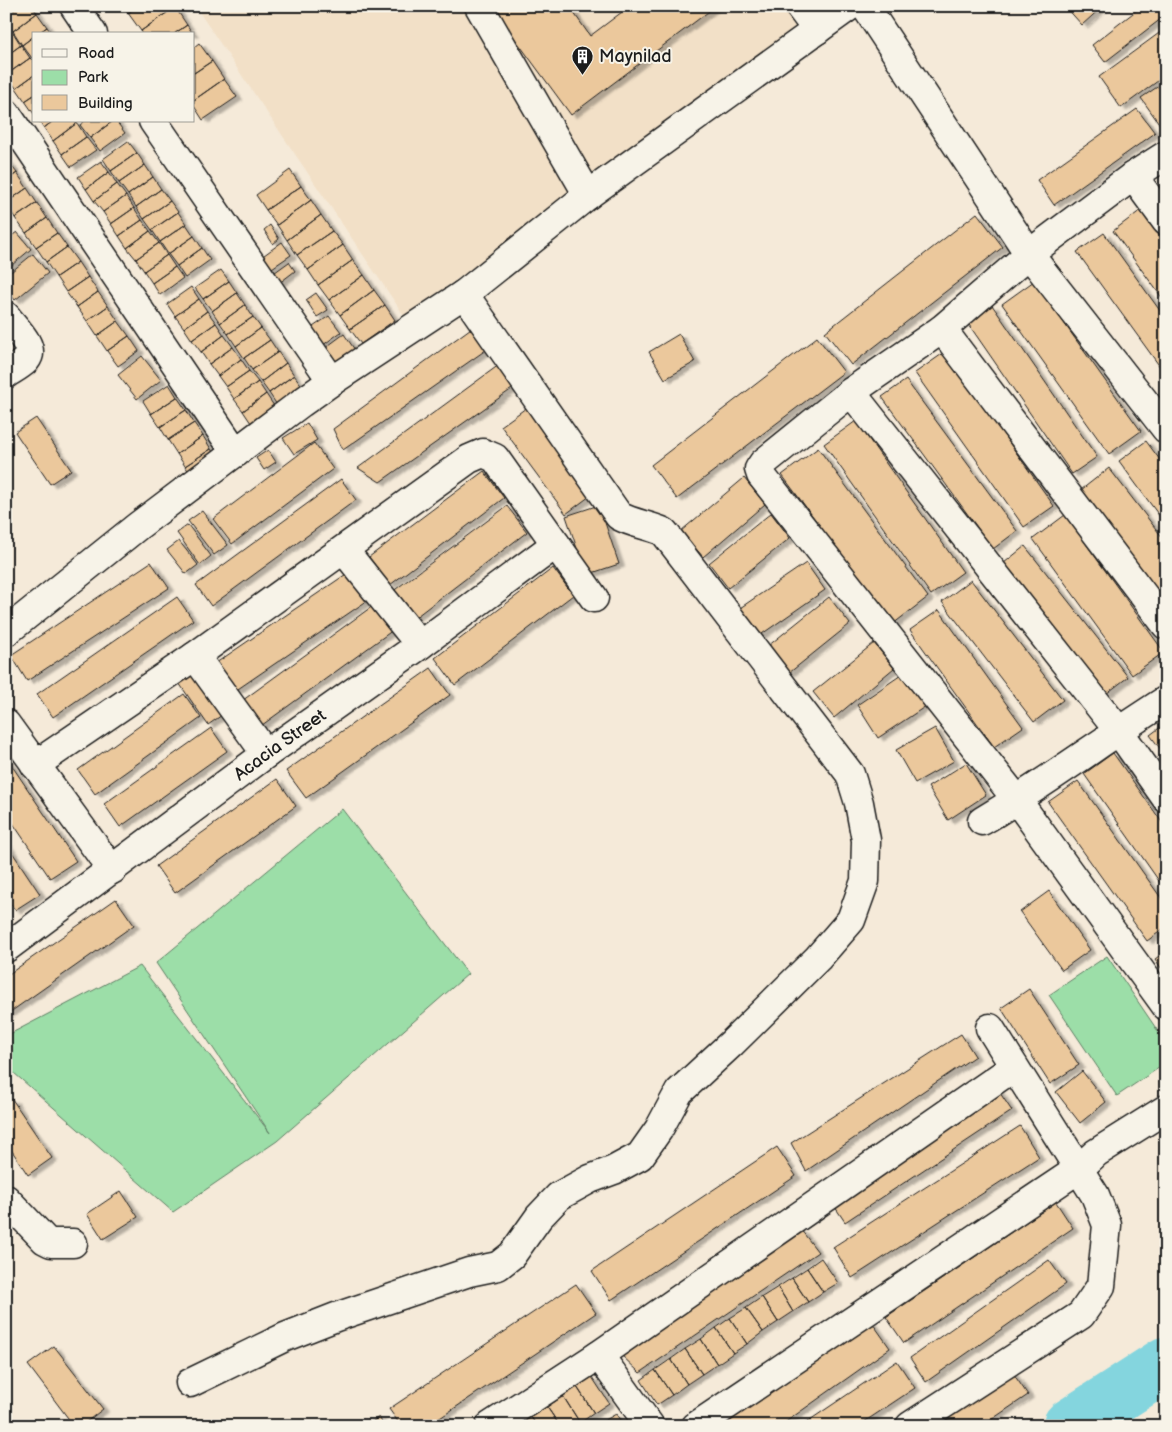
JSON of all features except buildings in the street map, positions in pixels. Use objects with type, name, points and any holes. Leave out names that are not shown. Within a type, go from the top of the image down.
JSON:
[{"type":"street","points":[[74,6],[92,32]]},
{"type":"street","points":[[479,6],[588,196]]},
{"type":"street","points":[[799,6],[817,30]]},
{"type":"street","points":[[6,632],[138,526],[332,381],[464,294],[588,196],[850,6]]},
{"type":"street","points":[[866,6],[1029,254],[1166,429]]},
{"type":"street","points":[[6,113],[236,453]]},
{"type":"street","points":[[154,122],[332,381]]},
{"type":"street","points":[[1166,155],[1133,176],[1029,254],[942,328],[851,392],[763,463],[760,469],[761,475],[1018,800],[1166,1006]]},
{"type":"street","points":[[1133,176],[1166,221]]},
{"type":"street","points":[[190,1383],[285,1337],[336,1317],[461,1275],[498,1266],[512,1255],[539,1217],[559,1196],[590,1178],[614,1170],[640,1156],[679,1092],[732,1043],[818,958],[851,920],[865,880],[866,840],[859,803],[850,774],[664,532],[651,526],[632,523],[619,516],[464,294]]},
{"type":"street","points":[[6,316],[28,345],[30,353],[26,360],[6,374]]},
{"type":"street","points":[[942,328],[1166,626]]},
{"type":"street","points":[[851,392],[1118,730],[1166,798]]},
{"type":"street","points":[[35,765],[195,656],[469,459],[483,452],[495,458],[594,598]]},
{"type":"street","name":"Acacia Street","points":[[6,948],[266,754],[420,645],[556,544]]},
{"type":"street","points":[[344,550],[420,645]]},
{"type":"street","points":[[195,656],[266,754]]},
{"type":"street","points":[[982,821],[1018,800],[1118,730],[1166,700]]},
{"type":"street","points":[[6,724],[112,870]]},
{"type":"street","points":[[910,1426],[1081,1315],[1101,1286],[1107,1225],[1095,1194],[990,1028]]},
{"type":"street","points":[[490,1426],[599,1354],[1014,1067]]},
{"type":"street","points":[[696,1426],[1080,1168],[1096,1153],[1166,1109]]},
{"type":"street","points":[[6,1199],[45,1240],[51,1243],[73,1243]]},
{"type":"street","points":[[599,1354],[650,1426]]},
{"type":"shaded area","points":[[195,6],[833,6],[405,317]]},
{"type":"green space","points":[[342,809],[468,974],[277,1141],[173,1212],[6,1066],[6,1036],[140,966],[270,1133],[156,963]]},
{"type":"green space","points":[[1107,956],[1166,1043],[1166,1063],[1117,1096],[1049,995]]},
{"type":"waterway","points":[[1070,1426],[1166,1364]]},
{"type":"place","name":"Maynilad","points":[[583,75]]}]
